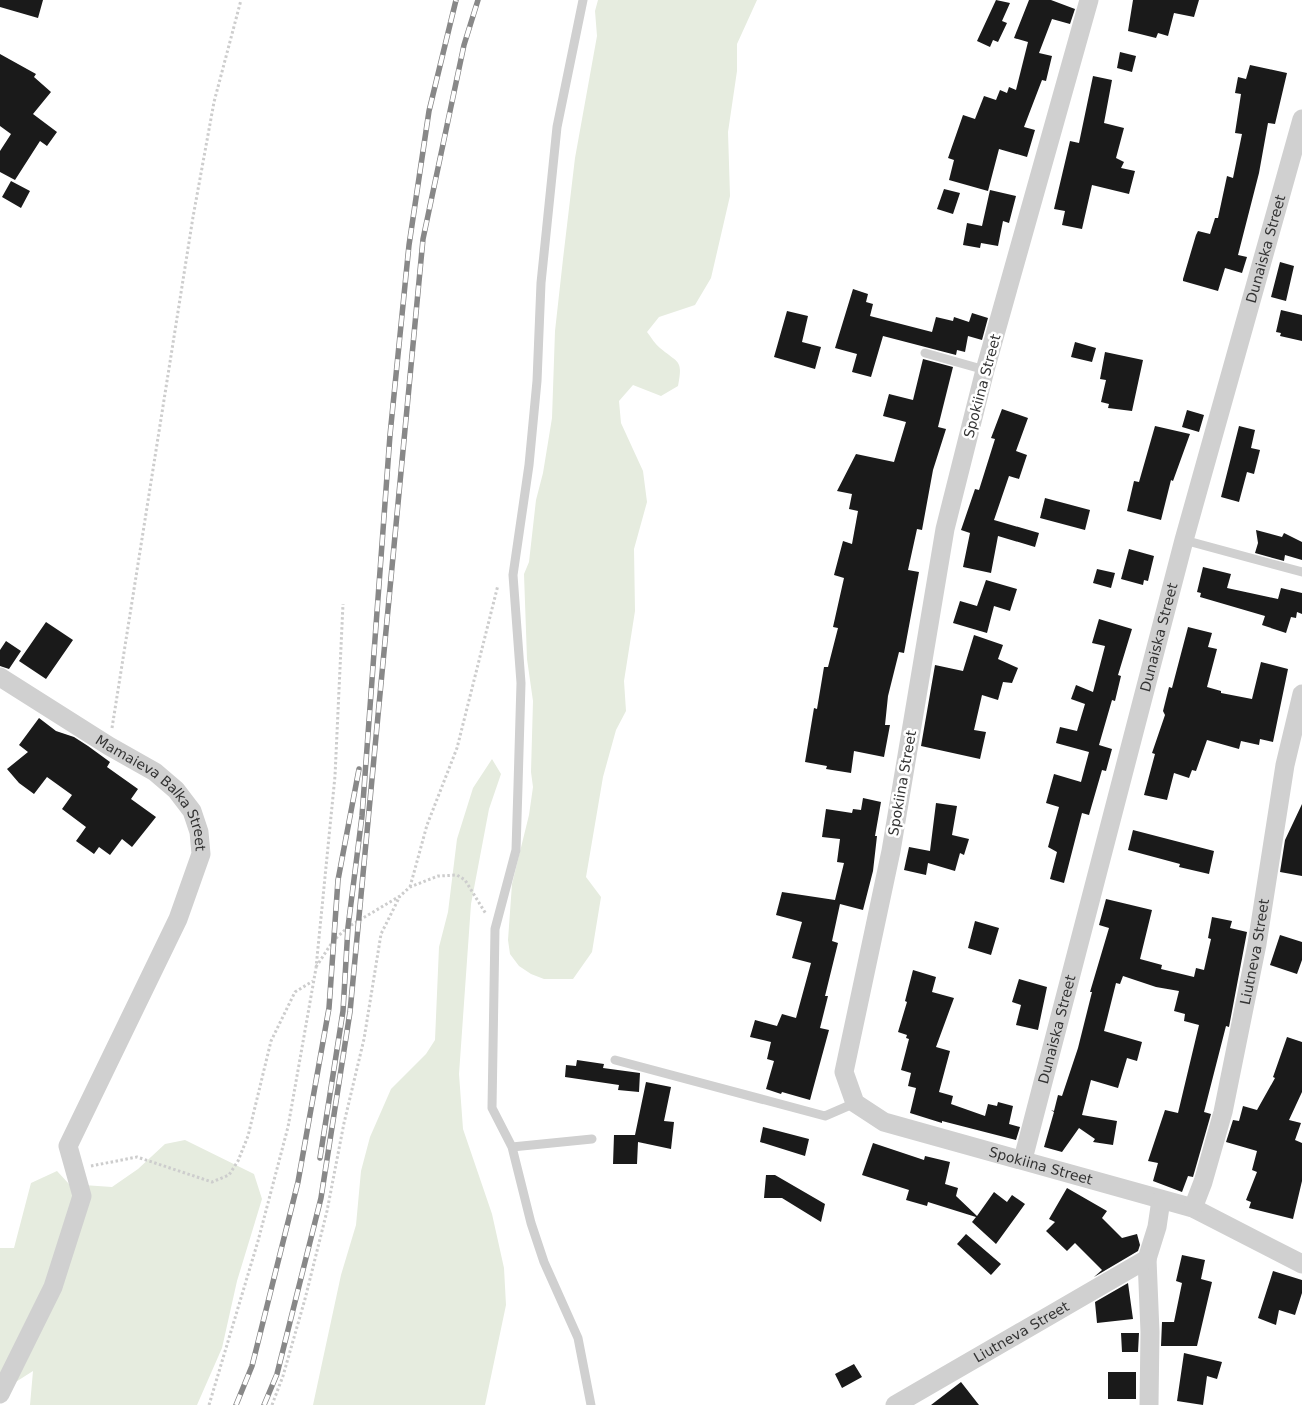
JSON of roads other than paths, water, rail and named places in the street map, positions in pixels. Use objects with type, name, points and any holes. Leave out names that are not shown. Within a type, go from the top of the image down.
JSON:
[{"type":"street","name":"Spokiina Street","points":[[1089,0],[985,370],[945,529],[891,851],[844,1072],[855,1102],[884,1122],[1023,1159],[1193,1208],[1302,1264]]},
{"type":"street","name":"Dunaiska Street","points":[[1023,1159],[1184,540],[1302,119]]},
{"type":"street","name":"Mamaieva Balka Street","points":[[0,677],[109,746],[156,772],[176,790],[192,811],[199,832],[201,854],[178,919],[68,1146],[82,1196],[53,1287],[0,1394]]},
{"type":"street","name":"Liutneva Street","points":[[1193,1208],[1204,1182],[1224,1103],[1257,944],[1285,765],[1302,694]]},
{"type":"street","points":[[1149,1405],[1150,1332],[1147,1259],[1157,1227],[1161,1200]]},
{"type":"street","name":"Liutneva Street","points":[[895,1405],[1147,1259]]},
{"type":"lane","points":[[583,0],[557,128],[541,283],[534,419],[513,575],[521,683],[516,850],[495,929],[492,1108],[512,1147],[531,1223],[544,1262],[578,1338],[591,1405]]},
{"type":"lane","points":[[925,353],[985,370]]},
{"type":"lane","points":[[1184,540],[1302,572]]},
{"type":"lane","points":[[615,1060],[825,1116],[855,1102]]},
{"type":"lane","points":[[512,1147],[592,1139]]},
{"type":"railway","points":[[320,1158],[343,1011],[348,927],[362,816],[390,435],[409,245],[429,111],[456,0]]},
{"type":"railway","points":[[264,1405],[277,1374],[321,1198],[350,1012],[423,239],[464,45],[478,0]]},
{"type":"railway","points":[[236,1405],[252,1366],[298,1182],[329,1008],[338,880],[359,769]]}]
